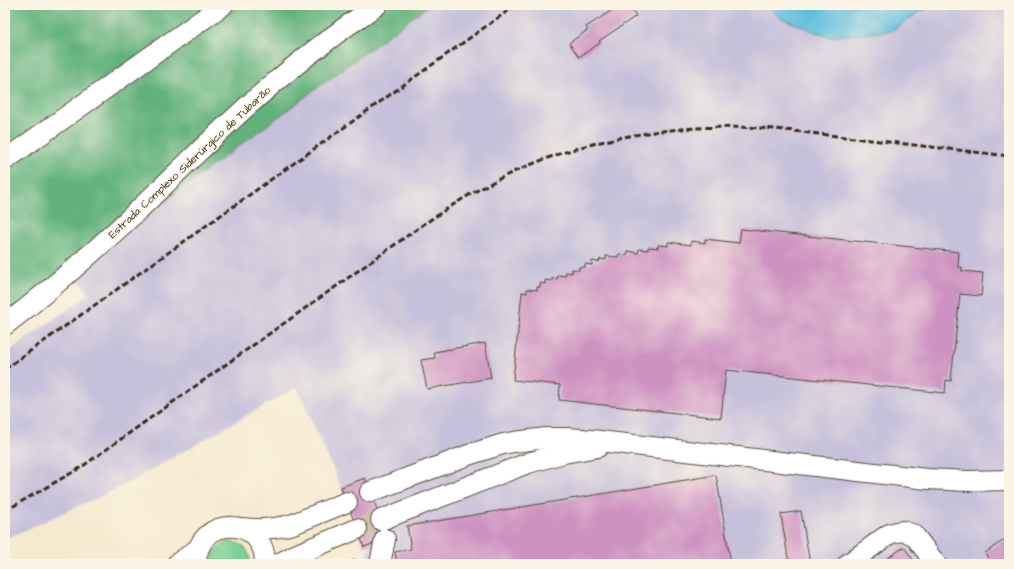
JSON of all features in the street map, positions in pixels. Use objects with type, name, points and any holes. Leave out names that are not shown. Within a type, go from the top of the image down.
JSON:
[{"type":"lane","points":[[5,160],[223,5]]},
{"type":"lane","name":"Estrada Complexo Siderúrgico de Tubarão","points":[[5,325],[104,242],[229,122],[254,100],[306,56],[377,5]]},
{"type":"lane","points":[[370,492],[481,450],[514,442],[546,438],[569,438],[625,444],[927,479],[968,481],[1009,480]]},
{"type":"lane","points":[[385,527],[528,462],[577,450],[625,444]]},
{"type":"lane","points":[[380,564],[385,527],[396,482]]},
{"type":"lane","points":[[177,564],[197,557],[205,538],[216,530],[229,527],[264,529],[285,526],[346,502]]},
{"type":"lane","points":[[242,528],[258,540],[264,553],[265,564]]},
{"type":"lane","points":[[278,564],[295,554],[357,529]]},
{"type":"lane","points":[[848,564],[890,534],[903,531],[914,535],[936,564]]},
{"type":"shaded area","points":[[5,5],[1009,5],[1009,564],[366,564],[370,545],[364,547],[341,487],[297,387],[137,478],[110,492],[5,539],[5,354],[89,294],[5,179]]},
{"type":"green space","points":[[5,5],[429,5],[135,223],[5,316]]},
{"type":"green space","points":[[226,542],[240,544],[244,547],[249,554],[250,564],[212,564],[213,554],[219,546]]},
{"type":"water","points":[[768,5],[931,5],[891,31],[828,37],[779,17]]},
{"type":"building","points":[[620,5],[629,5],[636,16],[599,41],[600,43],[579,57],[569,43],[588,30],[586,27]]},
{"type":"building","points":[[741,229],[959,252],[958,267],[962,267],[962,271],[983,273],[981,296],[960,294],[951,381],[946,380],[945,393],[726,370],[721,418],[559,400],[560,385],[513,380],[522,292],[527,293],[527,289],[537,290],[537,287],[540,287],[540,283],[545,284],[545,280],[552,281],[552,278],[557,279],[558,275],[565,276],[566,272],[572,273],[572,269],[579,270],[579,267],[585,267],[585,264],[592,265],[592,261],[599,262],[600,259],[606,260],[606,256],[618,257],[619,254],[627,255],[628,251],[638,253],[639,249],[648,250],[648,247],[658,248],[658,245],[668,246],[668,242],[691,245],[691,241],[705,243],[705,239],[739,243]]},
{"type":"building","points":[[485,343],[491,378],[427,389],[421,360],[435,358],[434,352]]},
{"type":"building","points":[[716,475],[731,564],[397,564],[395,552],[411,549],[407,526]]},
{"type":"building","points":[[365,478],[388,538],[364,547],[341,487]]},
{"type":"building","points":[[801,511],[810,564],[789,564],[781,514]]},
{"type":"building","points":[[1008,537],[1009,564],[992,564],[985,553]]},
{"type":"building","points":[[904,547],[916,564],[879,564]]},
{"type":"building","points":[[353,560],[367,562],[366,564],[352,564]]},
{"type":"tunnel","points":[[357,529],[381,520]]},
{"type":"railway","points":[[5,369],[516,5]]},
{"type":"railway","points":[[5,511],[80,468],[448,208],[473,192],[491,183],[525,167],[561,153],[634,135],[709,127],[747,127],[1009,156]]}]
